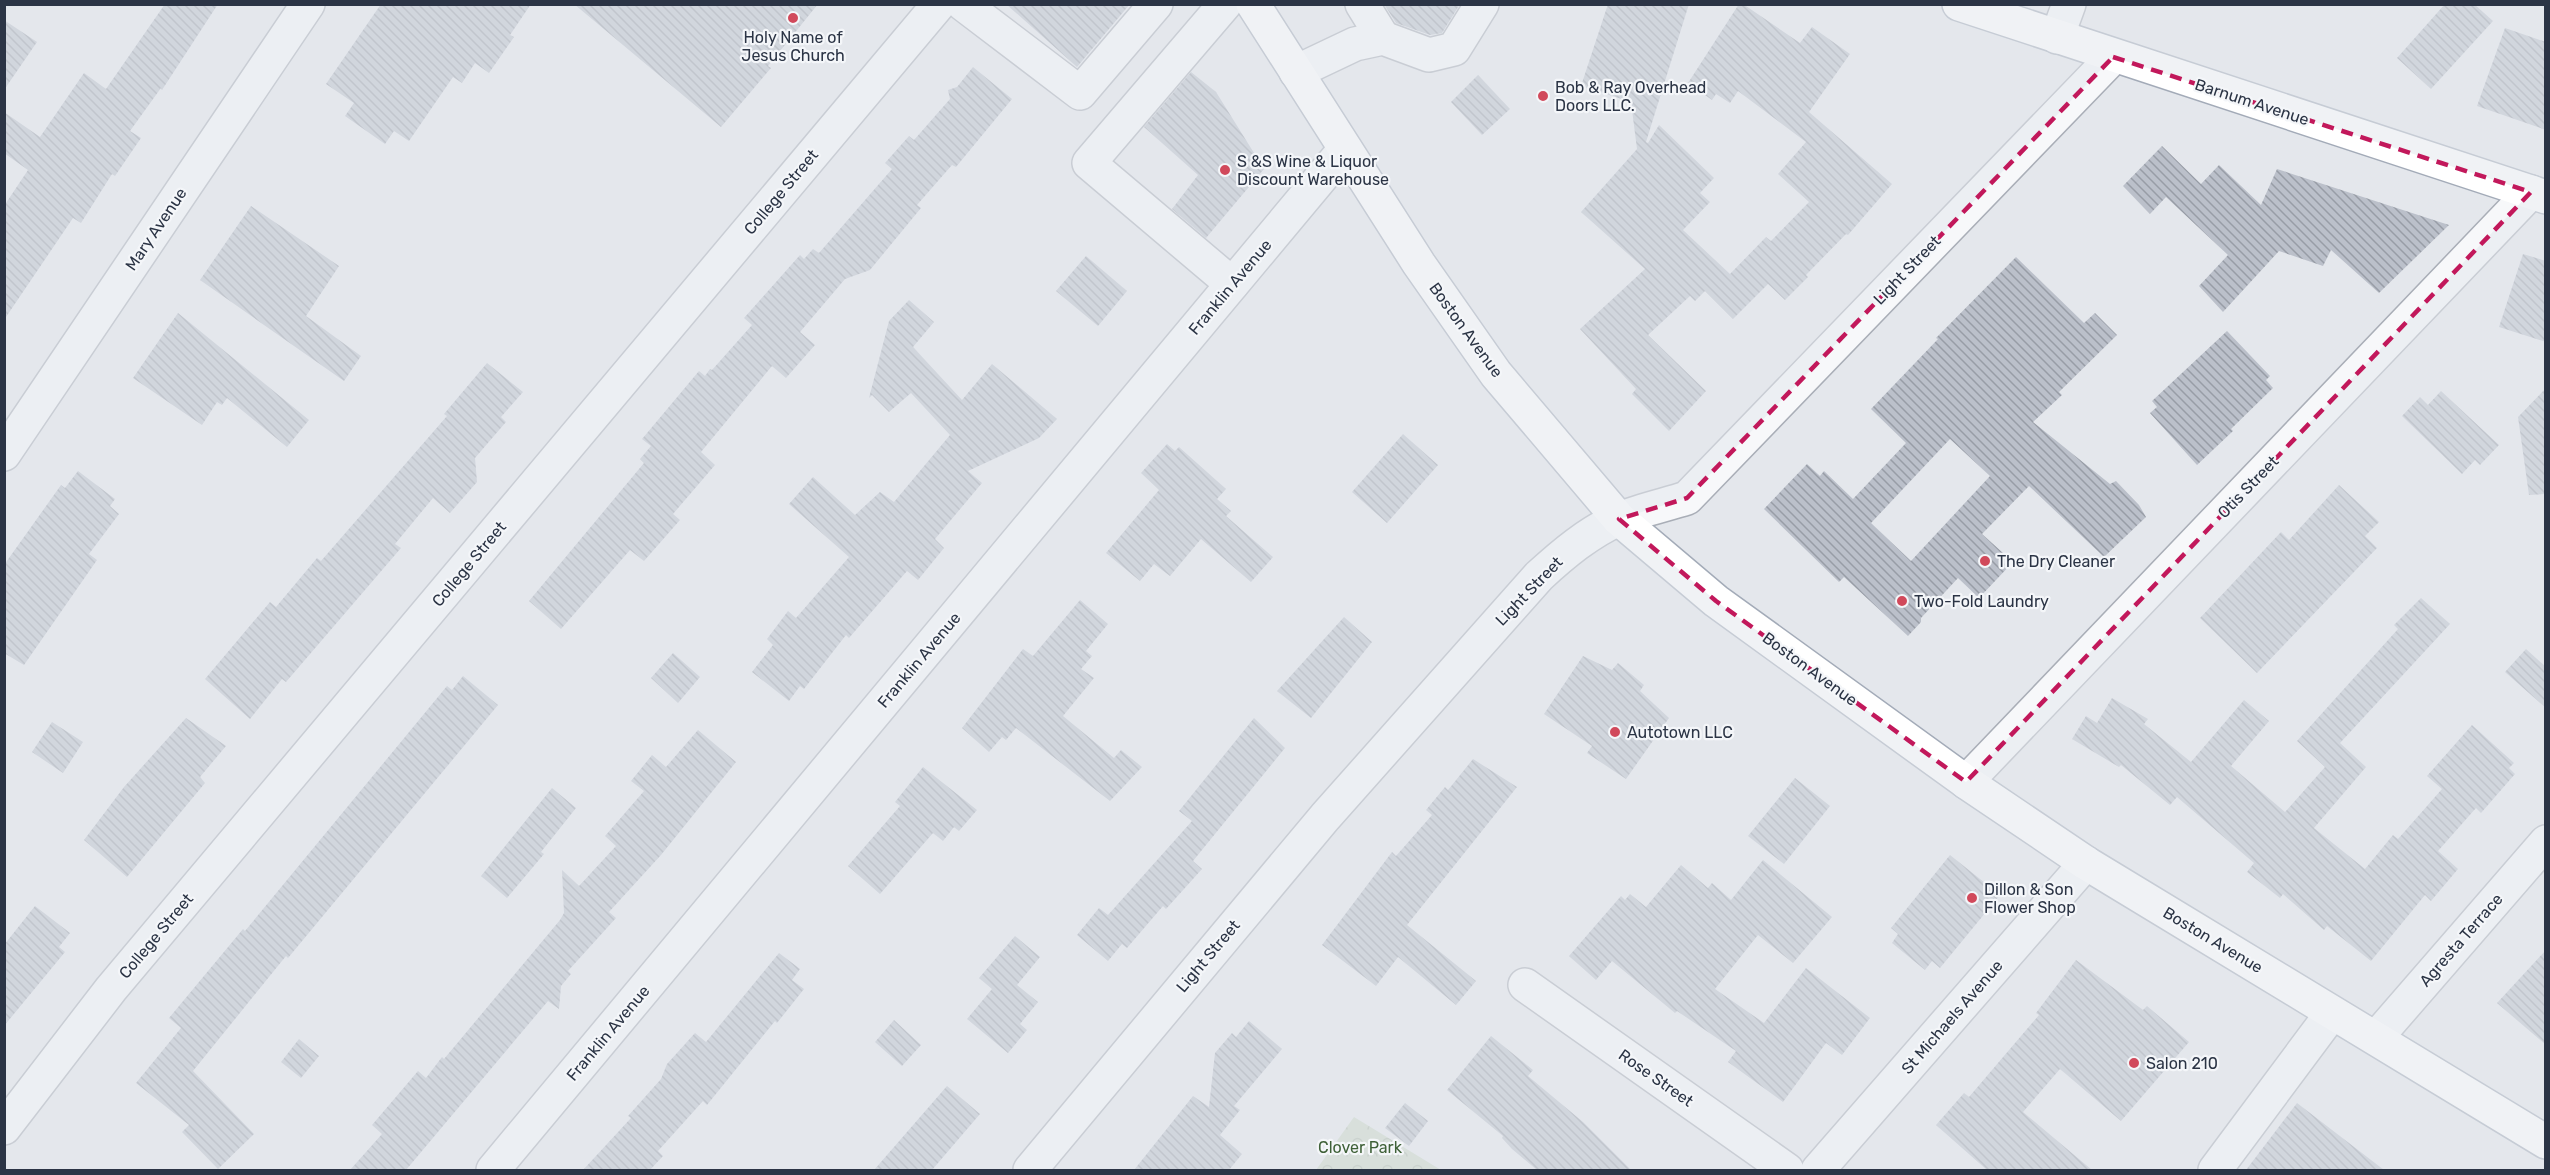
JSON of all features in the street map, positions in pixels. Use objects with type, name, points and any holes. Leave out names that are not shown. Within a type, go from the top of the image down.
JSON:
[{"type":"main road","name":"Boston Avenue","points":[[1253,4],[1419,264],[1496,374],[1619,519],[1716,601],[1966,782],[2086,863],[2546,1142]]},
{"type":"main road","name":"Barnum Avenue","points":[[1959,4],[2113,57],[2538,194]]},
{"type":"street","name":"Mary Avenue","points":[[4,454],[308,4]]},
{"type":"street","name":"College Street","points":[[4,1128],[119,980],[939,4]]},
{"type":"street","points":[[963,4],[1080,93],[1156,4]]},
{"type":"street","points":[[1225,4],[1089,163],[1232,284]]},
{"type":"street","points":[[1362,4],[1383,38]]},
{"type":"street","points":[[1296,72],[1355,44],[1383,38],[1429,56],[1454,49],[1482,4]]},
{"type":"street","points":[[2058,37],[2069,4]]},
{"type":"street","name":"Light Street","points":[[1030,1170],[1325,817],[1539,576],[1559,557],[1584,539],[1619,519],[1687,498],[2113,57]]},
{"type":"street","name":"Franklin Avenue","points":[[493,1170],[1345,149]]},
{"type":"street","name":"Otis Street","points":[[1966,782],[2538,194]]},
{"type":"street","name":"Agresta Terrace","points":[[2376,1038],[2546,842]]},
{"type":"street","name":"St Michaels Avenue","points":[[1818,1170],[2086,863]]},
{"type":"street","name":"Rose Street","points":[[1526,985],[1788,1170]]},
{"type":"street","points":[[2215,1170],[2332,1013]]},
{"type":"highlighted area","points":[[2113,57],[2531,192],[1966,782],[1716,601],[1619,519],[1687,498]]},
{"type":"green space","name":"Clover Park","points":[[1354,1117],[1441,1170],[1316,1170]]},
{"type":"building","points":[[165,4],[218,4],[162,90],[161,88],[130,131],[141,138],[115,176],[112,174],[81,223],[73,218],[4,320],[4,206],[28,170],[4,153],[4,112],[40,137],[84,73],[106,89]]},
{"type":"building","points":[[381,4],[531,4],[510,35],[514,37],[489,73],[475,63],[462,83],[453,77],[409,141],[394,131],[385,144],[345,116],[354,103],[326,84]]},
{"type":"building","points":[[574,4],[818,4],[768,66],[771,68],[721,127]]},
{"type":"building","points":[[1006,4],[1130,4],[1077,67]]},
{"type":"building","points":[[1384,4],[1460,4],[1442,33],[1430,35],[1396,23]]},
{"type":"building","points":[[1608,4],[1689,4],[1646,142],[1648,143],[1659,125],[1714,178],[1700,193],[1710,202],[1683,230],[1730,274],[1766,237],[1771,241],[1809,202],[1778,174],[1806,142],[1738,91],[1730,103],[1716,94],[1712,100],[1688,83],[1739,4],[1743,4],[1800,43],[1812,27],[1850,54],[1809,112],[1892,184],[1848,235],[1846,234],[1806,275],[1808,277],[1785,300],[1768,284],[1733,319],[1705,291],[1695,301],[1690,296],[1648,335],[1706,391],[1669,431],[1632,394],[1636,389],[1580,329],[1645,269],[1581,212],[1637,149],[1631,102],[1581,86]]},
{"type":"building","points":[[2445,4],[2474,4],[2493,21],[2431,89],[2397,58]]},
{"type":"building","points":[[4,20],[37,42],[4,90]]},
{"type":"building","points":[[2505,28],[2546,42],[2546,130],[2477,106]]},
{"type":"building","points":[[973,67],[1012,99],[956,167],[952,165],[917,205],[921,208],[870,270],[845,279],[800,332],[815,345],[786,378],[772,366],[701,452],[715,465],[673,514],[680,520],[644,561],[630,550],[561,629],[529,601],[644,463],[640,459],[651,446],[642,439],[699,371],[705,376],[710,369],[712,370],[752,325],[744,318],[800,255],[804,259],[813,249],[819,253],[892,169],[885,163],[909,136],[914,140],[950,99],[948,90],[957,87]]},
{"type":"building","points":[[1191,72],[1216,92],[1264,169],[1206,238],[1172,209],[1198,175],[1144,127]]},
{"type":"building","points":[[1478,75],[1510,109],[1482,135],[1451,102]]},
{"type":"building","points":[[2162,146],[2201,184],[2219,165],[2261,205],[2277,169],[2449,225],[2379,293],[2331,250],[2323,266],[2279,251],[2223,312],[2199,286],[2228,255],[2166,197],[2150,214],[2123,186]]},
{"type":"building","points":[[251,206],[339,266],[306,316],[361,356],[344,381],[200,280]]},
{"type":"building","points":[[2523,254],[2546,261],[2546,342],[2499,327]]},
{"type":"building","points":[[1086,256],[1127,291],[1098,326],[1056,291]]},
{"type":"building","points":[[2016,257],[2084,323],[2095,313],[2117,335],[2059,392],[2062,395],[2033,422],[2110,484],[2116,481],[2139,505],[2146,517],[2104,557],[2029,486],[1982,534],[2013,562],[1979,598],[1958,578],[1921,618],[1921,622],[1908,636],[1844,577],[1839,582],[1764,509],[1807,464],[1820,476],[1824,471],[1853,499],[1906,443],[1871,409],[1938,339],[1936,338]],"holes":[[[1950,439],[1990,476],[1911,561],[1871,523]]]},
{"type":"building","points":[[909,300],[934,322],[913,347],[962,400],[992,364],[1057,419],[1039,438],[968,471],[982,483],[935,539],[944,548],[918,580],[907,571],[849,638],[846,635],[804,689],[800,686],[789,701],[752,672],[773,645],[767,639],[788,611],[796,618],[849,557],[789,504],[813,477],[855,515],[880,492],[894,502],[950,435],[911,393],[889,412],[872,395],[869,398],[889,321]]},
{"type":"building","points":[[178,313],[309,420],[287,447],[227,398],[222,405],[217,402],[202,425],[133,378]]},
{"type":"building","points":[[2227,331],[2270,376],[2266,380],[2273,388],[2197,465],[2150,413],[2157,407],[2152,401]]},
{"type":"building","points":[[487,363],[523,392],[501,417],[506,422],[475,458],[477,482],[450,513],[433,498],[395,544],[401,548],[286,682],[282,679],[250,719],[205,679],[270,602],[276,607],[317,558],[321,561],[447,416],[444,414]]},
{"type":"building","points":[[2546,388],[2546,494],[2529,495],[2518,417]]},
{"type":"building","points":[[2441,391],[2499,445],[2480,465],[2475,460],[2462,474],[2402,416],[2420,397],[2428,405]]},
{"type":"building","points":[[1403,434],[1438,465],[1387,523],[1352,492]]},
{"type":"building","points":[[1167,444],[1175,451],[1179,447],[1226,489],[1217,499],[1231,511],[1226,516],[1273,557],[1251,582],[1201,539],[1170,576],[1154,564],[1140,581],[1106,553],[1159,490],[1141,473]]},
{"type":"building","points":[[78,471],[115,499],[110,506],[119,514],[89,554],[97,560],[24,665],[4,653],[4,565],[61,485],[65,488]]},
{"type":"building","points":[[2339,485],[2379,522],[2365,536],[2377,548],[2257,673],[2200,618],[2281,532],[2289,540]]},
{"type":"building","points":[[2421,598],[2450,624],[2340,743],[2366,767],[2314,828],[2365,869],[2393,835],[2398,839],[2442,789],[2427,776],[2472,725],[2514,763],[2509,768],[2515,774],[2481,813],[2476,808],[2438,851],[2458,869],[2431,901],[2425,895],[2371,961],[2327,926],[2324,930],[2283,894],[2280,898],[2247,872],[2254,863],[2177,797],[2170,805],[2121,765],[2119,767],[2072,739],[2086,716],[2097,723],[2112,698],[2148,719],[2144,724],[2191,762],[2244,700],[2269,721],[2231,766],[2285,812],[2325,767],[2297,741],[2398,629],[2394,625]]},
{"type":"building","points":[[1080,600],[1108,624],[1086,651],[1092,656],[1081,669],[1094,678],[1063,716],[1114,758],[1121,750],[1142,767],[1110,801],[1016,728],[1006,740],[1002,737],[989,752],[962,728],[1023,649],[1033,656]]},
{"type":"building","points":[[1344,617],[1372,642],[1311,718],[1277,691]]},
{"type":"building","points":[[2526,649],[2546,667],[2546,708],[2505,672]]},
{"type":"building","points":[[673,653],[700,677],[678,703],[651,678]]},
{"type":"building","name":"Autotown LLC","points":[[1583,656],[1612,670],[1618,663],[1644,685],[1640,691],[1669,718],[1626,779],[1587,753],[1592,746],[1544,714]]},
{"type":"building","points":[[463,676],[498,705],[288,958],[286,956],[193,1071],[254,1134],[218,1169],[182,1132],[189,1125],[136,1083],[181,1028],[169,1018],[243,929],[245,931],[447,686],[452,690]]},
{"type":"building","points":[[186,718],[226,746],[200,777],[205,783],[127,877],[84,840],[124,787]]},
{"type":"building","points":[[1254,718],[1285,748],[1193,861],[1202,869],[1166,909],[1163,906],[1127,948],[1122,944],[1108,961],[1077,935],[1099,908],[1108,915],[1192,821],[1179,811]]},
{"type":"building","points":[[52,722],[83,742],[63,773],[32,752]]},
{"type":"building","points":[[698,730],[736,762],[661,855],[609,912],[616,918],[568,971],[571,974],[561,986],[559,1009],[548,1001],[406,1170],[350,1170],[382,1134],[372,1125],[418,1071],[426,1078],[442,1057],[444,1059],[560,920],[564,913],[562,870],[579,886],[616,846],[605,836],[644,791],[631,781],[652,755],[666,767]]},
{"type":"building","points":[[1473,759],[1517,787],[1407,925],[1476,981],[1456,1005],[1398,957],[1376,986],[1322,945],[1392,852],[1396,856],[1432,815],[1426,810],[1445,787],[1448,790]]},
{"type":"building","points":[[923,767],[977,810],[959,831],[954,827],[943,841],[933,833],[880,894],[848,866],[900,806],[895,802]]},
{"type":"building","points":[[1795,778],[1830,806],[1784,864],[1748,836]]},
{"type":"building","points":[[552,788],[576,808],[541,852],[544,854],[507,898],[481,876]]},
{"type":"building","points":[[1950,855],[2000,895],[1940,968],[1932,961],[1925,970],[1892,943],[1898,934],[1891,928]]},
{"type":"building","points":[[1763,860],[1832,917],[1793,963],[1758,935],[1715,989],[1764,1023],[1806,968],[1870,1018],[1842,1055],[1826,1043],[1783,1102],[1728,1062],[1736,1051],[1677,1011],[1675,1013],[1612,961],[1596,980],[1569,956],[1621,896],[1625,900],[1630,894],[1646,907],[1681,865],[1708,888],[1712,883],[1731,900]]},
{"type":"building","points":[[35,906],[70,933],[59,947],[65,952],[4,1026],[4,945]]},
{"type":"building","points":[[1015,936],[1040,957],[1017,985],[1038,1002],[1020,1024],[1027,1030],[1008,1053],[967,1019],[992,989],[979,978]]},
{"type":"building","points":[[2546,950],[2546,1045],[2497,1003]]},
{"type":"building","points":[[779,953],[800,969],[792,980],[804,989],[707,1105],[703,1101],[658,1151],[663,1156],[650,1170],[583,1170],[631,1118],[628,1116],[661,1079],[667,1064],[695,1033],[706,1042]]},
{"type":"building","points":[[2076,960],[2143,1010],[2147,1006],[2189,1042],[2121,1121],[2060,1069],[2023,1112],[2092,1170],[1987,1170],[1936,1125],[1964,1093],[1969,1097],[2039,1015],[2036,1013]]},
{"type":"building","points":[[894,1020],[921,1045],[902,1066],[875,1042]]},
{"type":"building","points":[[1249,1021],[1282,1049],[1234,1106],[1240,1110],[1220,1135],[1242,1154],[1229,1170],[1134,1170],[1193,1096],[1209,1107],[1215,1053],[1232,1033],[1236,1037]]},
{"type":"building","points":[[1491,1036],[1533,1070],[1528,1076],[1583,1122],[1631,1170],[1537,1170],[1512,1149],[1502,1138],[1503,1136],[1447,1090]]},
{"type":"building","points":[[299,1039],[319,1056],[301,1078],[281,1062]]},
{"type":"building","points":[[947,1086],[980,1114],[932,1170],[874,1170]]},
{"type":"building","points":[[1405,1103],[1428,1121],[1409,1146],[1385,1128]]},
{"type":"building","points":[[2297,1103],[2384,1170],[2246,1170]]},
{"type":"place","name":"Holy Name of Jesus Church","points":[[793,18]]},
{"type":"place","name":"Bob & Ray Overhead Doors LLC.","points":[[1543,96]]},
{"type":"place","name":"S &S Wine & Liquor Discount Warehouse","points":[[1225,170]]},
{"type":"place","name":"The Dry Cleaner","points":[[1985,561]]},
{"type":"place","name":"Two-Fold Laundry","points":[[1902,601]]},
{"type":"place","name":"Autotown LLC","points":[[1615,732]]},
{"type":"place","name":"Dillon & Son Flower Shop","points":[[1972,898]]},
{"type":"place","name":"Salon 210","points":[[2134,1063]]}]
